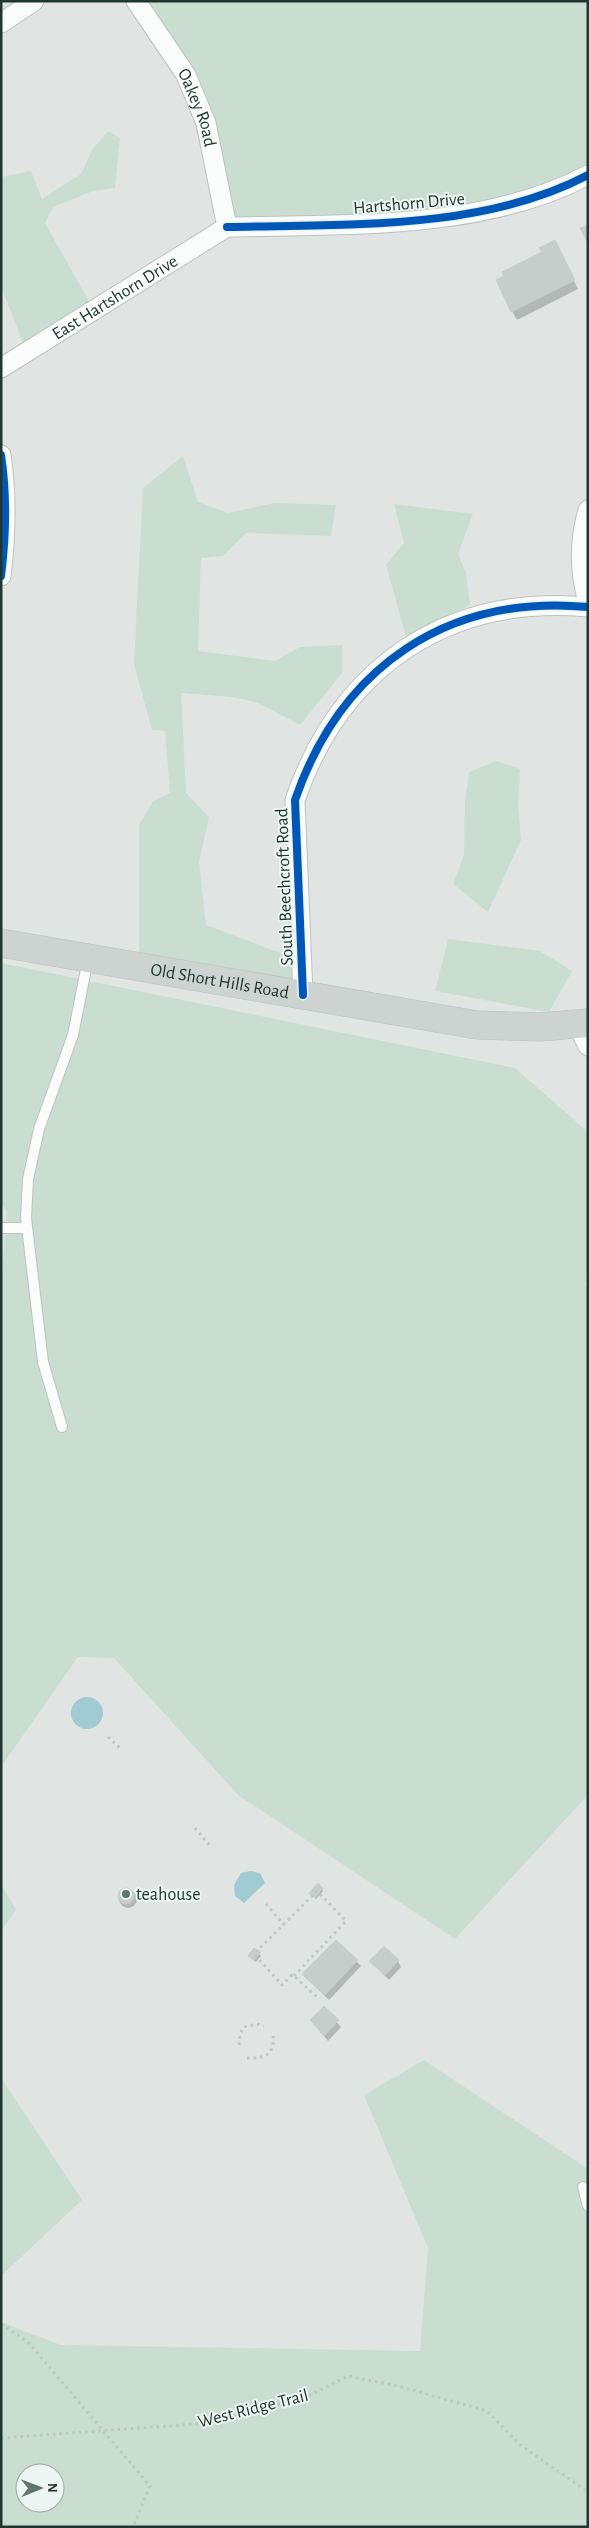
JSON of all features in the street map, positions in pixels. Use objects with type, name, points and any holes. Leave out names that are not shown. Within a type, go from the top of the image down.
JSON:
[{"type":"main road","name":"Old Short Hills Road","points":[[1,943],[477,1025],[584,1032]]},
{"type":"street","points":[[1,23],[34,1]]},
{"type":"street","name":"Oakey Road","points":[[136,1],[186,75],[206,123],[227,227]]},
{"type":"street","name":"Hartshorn Drive","points":[[227,227],[439,218],[513,204],[588,175]]},
{"type":"street","name":"East Hartshorn Drive","points":[[1,368],[175,262],[227,227]]},
{"type":"street","points":[[1,455],[4,471],[5,542],[1,576]]},
{"type":"street","points":[[588,510],[582,534],[580,558],[588,602]]},
{"type":"street","name":"South Beechcroft Road","points":[[303,996],[295,800],[316,748],[336,716],[365,681],[386,663],[409,646],[442,629],[485,614],[512,608],[540,605],[588,607]]},
{"type":"lane","points":[[62,1427],[43,1362],[27,1228],[28,1180],[39,1129],[73,1035],[88,958]]},
{"type":"lane","points":[[1,1228],[27,1228]]},
{"type":"lane","points":[[583,2187],[588,2206]]},
{"type":"path","points":[[108,1736],[121,1750]]},
{"type":"path","points":[[194,1828],[211,1847]]},
{"type":"path","points":[[316,1891],[346,1921],[294,1976],[292,1974],[282,1985],[254,1954],[284,1925],[316,1891]]},
{"type":"path","points":[[266,1904],[284,1925]]},
{"type":"path","points":[[294,1976],[318,1998]]},
{"type":"path","points":[[239,2045],[240,2034],[244,2028],[257,2024],[264,2026]]},
{"type":"path","points":[[247,2058],[256,2060],[269,2052],[273,2048],[273,2036]]},
{"type":"path","points":[[1,2324],[28,2342],[150,2486],[133,2527]]},
{"type":"green space","points":[[132,1],[588,1],[588,171],[574,180],[408,224],[219,220],[188,99]]},
{"type":"green space","points":[[108,131],[120,138],[115,188],[93,191],[53,207],[45,223],[91,305],[23,343],[1,286],[1,177],[31,171],[42,199],[81,174],[92,150]]},
{"type":"green space","points":[[183,456],[198,502],[228,513],[274,503],[336,505],[331,536],[246,533],[223,556],[201,558],[198,651],[275,661],[300,647],[342,645],[342,673],[300,725],[258,703],[233,697],[181,693],[186,793],[209,817],[199,862],[206,925],[291,957],[294,987],[139,955],[139,825],[153,801],[170,793],[165,731],[152,730],[134,664],[143,488]]},
{"type":"green space","points":[[394,504],[473,514],[458,554],[466,573],[470,605],[406,636],[386,565],[404,543]]},
{"type":"green space","points":[[496,761],[520,769],[518,803],[521,840],[488,912],[453,884],[464,855],[465,802],[469,772]]},
{"type":"green space","points":[[448,939],[540,951],[572,971],[549,1012],[435,991]]},
{"type":"green space","points":[[1,963],[515,1068],[588,1132],[588,1266],[585,1285],[588,1290],[588,1795],[455,1939],[238,1795],[114,1658],[78,1657],[1,1767],[1,1290],[7,1210],[1,1205]]},
{"type":"green space","points":[[1,1884],[16,1910],[1,1931]]},
{"type":"green space","points":[[424,2060],[588,2169],[588,2527],[1,2527],[1,2322],[61,2345],[420,2351],[428,2248],[364,2095]]},
{"type":"green space","points":[[1,2078],[82,2200],[1,2276]]},
{"type":"water","points":[[87,1697],[99,1701],[103,1713],[99,1725],[87,1729],[75,1725],[71,1713],[75,1701]]},
{"type":"water","points":[[251,1871],[260,1873],[265,1883],[244,1903],[235,1896],[234,1885],[241,1873]]},
{"type":"building","points":[[588,225],[588,244],[580,228]]},
{"type":"building","points":[[555,240],[575,280],[511,312],[496,280],[504,276],[502,272],[542,252],[539,248]]},
{"type":"building","points":[[318,1883],[323,1888],[315,1898],[309,1893]]},
{"type":"building","name":"teahouse","points":[[126,1888],[134,1896],[126,1904],[118,1896]]},
{"type":"building","points":[[336,1940],[358,1960],[325,1995],[302,1974]]},
{"type":"building","points":[[384,1946],[399,1960],[385,1975],[369,1961]]},
{"type":"building","points":[[254,1948],[261,1952],[254,1960],[248,1956]]},
{"type":"building","points":[[324,2006],[339,2020],[324,2036],[310,2020]]},
{"type":"cycle path","points":[[227,227],[365,224],[412,221],[458,215],[503,206],[547,193],[588,175]]},
{"type":"cycle path","points":[[1,455],[5,516],[1,576]]},
{"type":"cycle path","points":[[303,995],[295,800],[315,753],[340,712],[371,677],[406,649],[445,627],[489,613],[537,606],[588,607]]},
{"type":"place","name":"teahouse","points":[[126,1894]]}]
